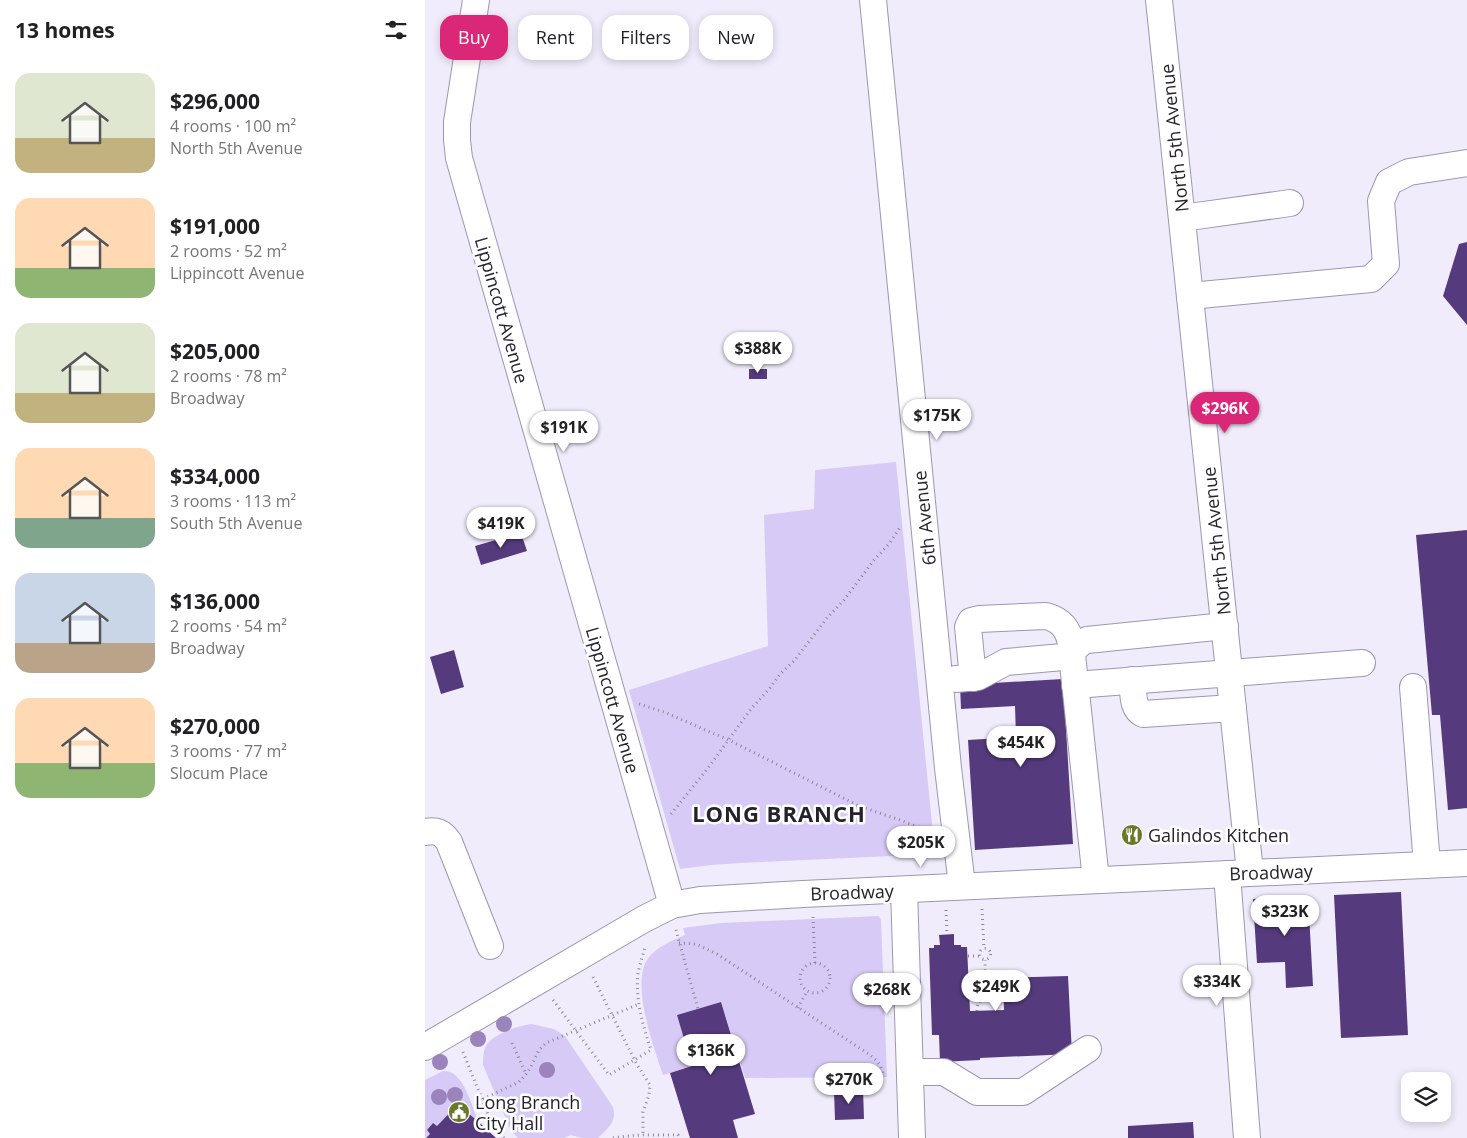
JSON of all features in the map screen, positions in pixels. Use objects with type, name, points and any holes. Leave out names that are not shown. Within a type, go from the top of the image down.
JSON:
[{"type":"street","name":"Lippincott Avenue","points":[[476,0],[457,122],[459,158],[672,905]]},
{"type":"street","name":"6th Avenue","points":[[873,0],[939,680],[962,886]]},
{"type":"street","name":"North 5th Avenue","points":[[1159,0],[1233,708],[1247,1138]]},
{"type":"street","points":[[1190,296],[1371,279],[1386,264],[1381,201],[1389,182],[1409,172],[1467,163]]},
{"type":"street","points":[[1182,218],[1289,203]]},
{"type":"street","points":[[973,678],[968,627],[974,619],[1037,615],[1055,618],[1066,630],[1070,637],[1096,880]]},
{"type":"street","points":[[939,680],[973,678],[1006,662],[1059,658],[1087,640],[1225,626]]},
{"type":"street","points":[[1075,685],[1361,663]]},
{"type":"street","points":[[1132,680],[1135,707],[1143,714],[1233,708]]},
{"type":"street","points":[[1413,687],[1427,865]]},
{"type":"street","points":[[425,832],[437,831],[444,834],[449,842],[490,946]]},
{"type":"street","name":"Broadway","points":[[425,1047],[644,918],[672,905],[709,899],[1467,863]]},
{"type":"street","points":[[904,890],[912,1138]]},
{"type":"street","points":[[910,1072],[944,1072],[977,1092],[1023,1092],[1088,1049]]},
{"type":"path","points":[[666,820],[708,768],[751,709],[780,674],[794,661],[874,560],[889,544],[902,524]]},
{"type":"path","points":[[637,703],[728,740],[859,806],[903,821],[935,835]]},
{"type":"path","points":[[979,956],[980,952],[984,949],[983,908]]},
{"type":"path","points":[[946,910],[947,935]]},
{"type":"path","points":[[813,916],[815,963]]},
{"type":"path","points":[[676,930],[698,1009]]},
{"type":"path","points":[[679,943],[696,944],[705,948],[870,1055],[881,1066],[883,1077]]},
{"type":"path","points":[[553,1000],[609,1075],[635,1060],[651,1050],[640,1017],[639,1004],[638,974],[645,946]]},
{"type":"path","points":[[984,949],[988,950],[991,954],[985,960]]},
{"type":"path","points":[[968,956],[979,956],[985,960]]},
{"type":"path","points":[[985,960],[987,996]]},
{"type":"path","points":[[815,963],[823,965],[828,969],[830,981],[826,989],[820,993],[807,991],[802,985],[801,972],[807,966],[815,963]]},
{"type":"path","points":[[593,977],[635,1060],[650,1085],[651,1089],[643,1112],[643,1135]]},
{"type":"path","points":[[797,1008],[807,991]]},
{"type":"path","points":[[977,1011],[978,1002],[987,996],[1004,996]]},
{"type":"path","points":[[483,1099],[512,1086],[526,1074],[539,1050],[546,1043],[639,1004]]},
{"type":"path","points":[[512,1043],[526,1074]]},
{"type":"path","points":[[463,1052],[494,1128],[504,1138]]},
{"type":"path","points":[[613,1138],[643,1135],[678,1135],[679,1138]]},
{"type":"shaded area","points":[[896,462],[935,854],[740,863],[680,869],[629,690],[768,646],[764,515],[814,509],[815,470]]},
{"type":"shaded area","points":[[879,916],[881,920],[887,1077],[745,1078],[721,1002],[677,1015],[692,1066],[663,1075],[646,1017],[641,985],[643,971],[650,955],[664,945],[685,935],[683,928],[721,923]]},
{"type":"shaded area","points":[[531,1024],[554,1029],[565,1036],[613,1107],[613,1121],[598,1138],[582,1138],[571,1135],[564,1138],[518,1138],[511,1131],[483,1065],[484,1052],[488,1043],[499,1035]]},
{"type":"shaded area","points":[[443,1071],[450,1072],[461,1082],[470,1098],[478,1121],[458,1104],[437,1126],[433,1123],[427,1130],[430,1134],[425,1138],[425,1080]]},
{"type":"building","points":[[1467,242],[1467,325],[1443,296],[1459,244]]},
{"type":"building","points":[[749,369],[767,369],[767,379],[749,379]]},
{"type":"building","points":[[1467,530],[1467,808],[1448,810],[1440,715],[1432,715],[1416,535]]},
{"type":"building","points":[[521,533],[527,551],[481,565],[475,546]]},
{"type":"building","points":[[454,650],[464,687],[441,694],[430,657]]},
{"type":"building","points":[[1063,679],[1073,844],[975,850],[968,740],[1016,737],[1015,706],[961,709],[960,685]]},
{"type":"building","points":[[1401,892],[1408,1035],[1341,1038],[1334,895]]},
{"type":"building","points":[[1308,896],[1313,986],[1286,988],[1285,962],[1257,963],[1253,899]]},
{"type":"building","points":[[954,934],[954,945],[967,947],[970,1011],[1004,1010],[1003,978],[1068,976],[1072,1054],[980,1058],[980,1060],[940,1062],[939,1035],[932,1035],[929,948],[934,948],[934,945],[940,945],[939,935]]},
{"type":"building","points":[[721,1002],[755,1114],[733,1120],[738,1138],[690,1138],[670,1073],[692,1066],[677,1015]]},
{"type":"building","points":[[863,1089],[864,1119],[835,1120],[834,1091]]},
{"type":"building","name":"Long Branch City Hall","points":[[458,1104],[496,1138],[426,1138],[430,1134],[427,1130],[433,1123],[437,1126]]},
{"type":"building","points":[[1193,1122],[1194,1138],[1128,1138],[1128,1126]]},
{"type":"place","name":"Galindos Kitchen","points":[[1132,835]]},
{"type":"place","name":"Long Branch City Hall","points":[[459,1112]]},
{"type":"district","name":"LONG BRANCH","points":[[779,813]]}]
